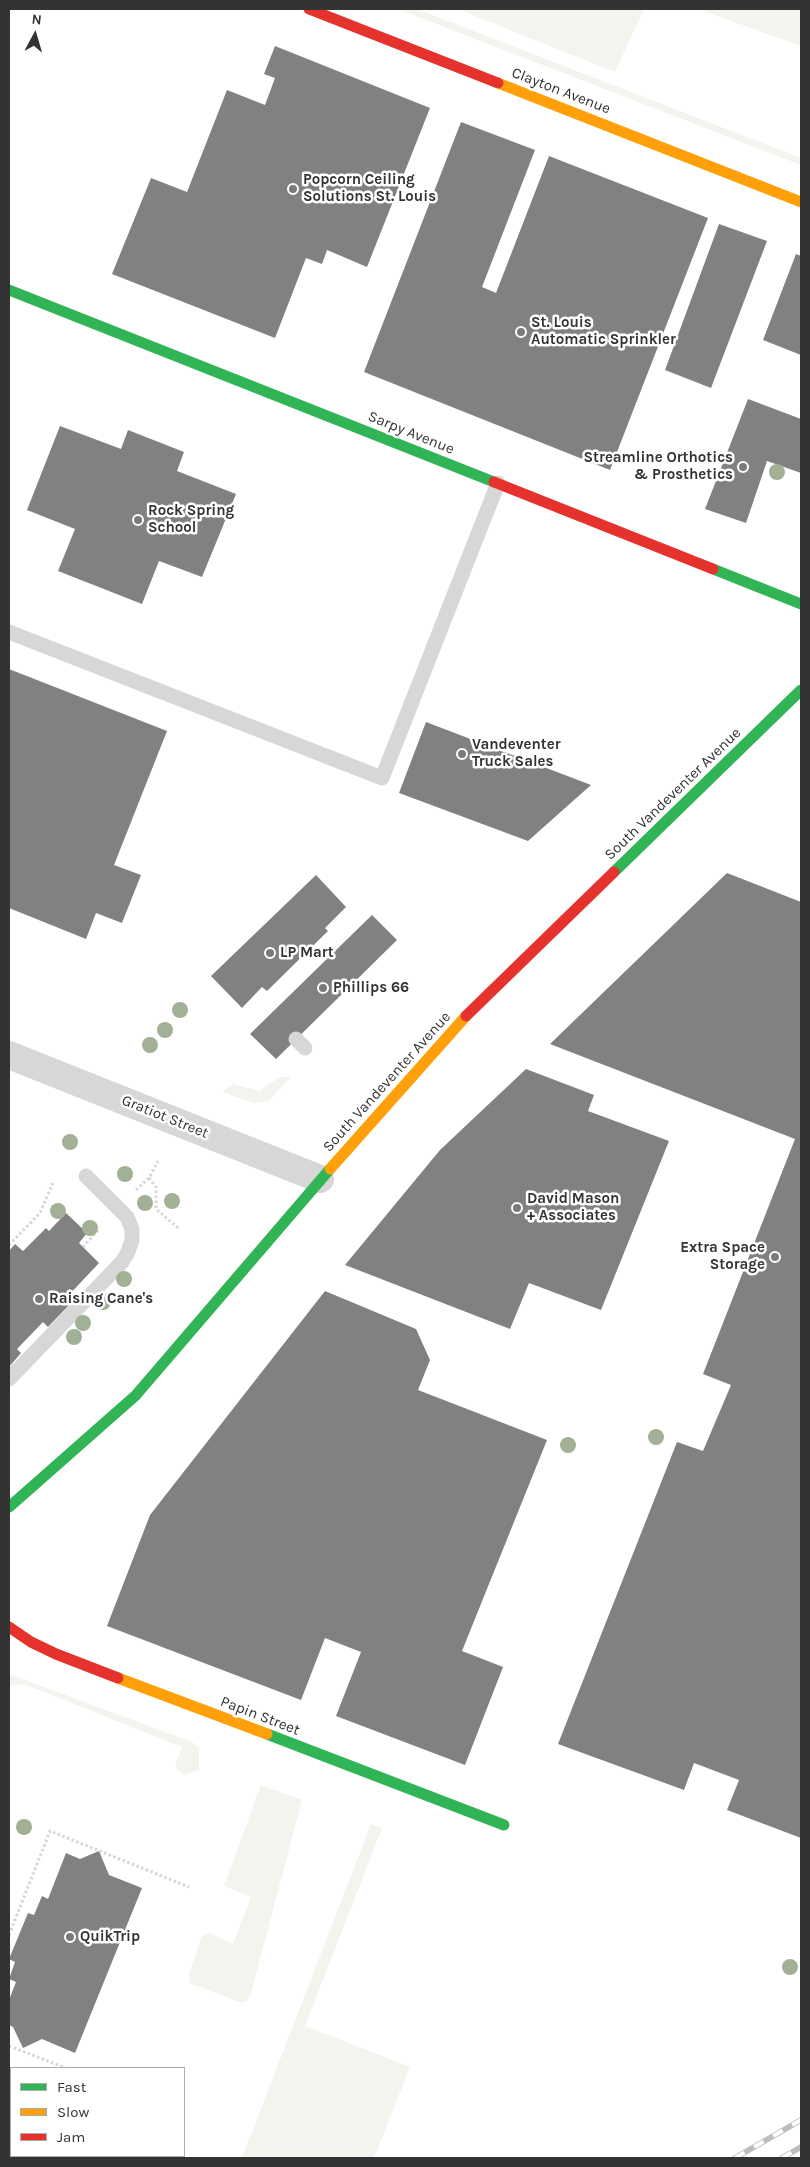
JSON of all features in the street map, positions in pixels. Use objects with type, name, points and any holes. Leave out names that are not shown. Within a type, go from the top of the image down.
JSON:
[{"type":"street","name":"Clayton Avenue","points":[[309,9],[801,202]]},
{"type":"street","name":"Sarpy Avenue","points":[[9,290],[801,604]]},
{"type":"street","name":"South Vandeventer Avenue","points":[[9,1507],[136,1394],[320,1179],[471,1011],[801,690]]},
{"type":"street","name":"Gratiot Street","points":[[9,1055],[320,1179]]},
{"type":"street","name":"Papin Street","points":[[9,1628],[31,1642],[56,1654],[504,1824]]},
{"type":"lane","points":[[9,632],[382,778],[498,484]]},
{"type":"lane","points":[[9,1378],[122,1262],[128,1252],[132,1240],[132,1229],[127,1217],[86,1176]]},
{"type":"path","points":[[136,1191],[149,1178],[158,1161]]},
{"type":"path","points":[[149,1178],[156,1187],[156,1209],[178,1228]]},
{"type":"path","points":[[9,1245],[40,1213],[53,1183]]},
{"type":"path","points":[[83,1247],[105,1223]]},
{"type":"path","points":[[9,1935],[50,1831],[189,1887]]},
{"type":"path","points":[[9,2046],[63,2067]]},
{"type":"shaded area","points":[[398,9],[417,9],[801,158],[801,165]]},
{"type":"shaded area","points":[[458,9],[644,9],[615,72]]},
{"type":"shaded area","points":[[698,9],[801,9],[801,46]]},
{"type":"shaded area","points":[[280,1077],[291,1077],[268,1101],[253,1103],[222,1092],[233,1084],[259,1091]]},
{"type":"shaded area","points":[[9,1674],[192,1742],[199,1748],[199,1770],[185,1775],[178,1771],[175,1766],[182,1747],[24,1684],[9,1686]]},
{"type":"shaded area","points":[[261,1785],[302,1800],[250,1997],[245,2002],[239,2002],[190,1983],[189,1974],[202,1937],[209,1933],[233,1944],[251,1897],[224,1886]]},
{"type":"shaded area","points":[[371,1824],[382,1828],[305,2026],[410,2067],[374,2158],[242,2158]]},
{"type":"building","name":"Popcorn Ceiling Solutions St. Louis","points":[[275,46],[430,108],[367,267],[327,250],[322,264],[306,258],[275,338],[112,274],[151,178],[187,192],[227,90],[265,105],[275,78],[264,74]]},
{"type":"building","name":"St. Louis Automatic Sprinkler","points":[[461,122],[535,150],[482,287],[496,293],[549,156],[708,218],[610,470],[364,372]]},
{"type":"building","points":[[719,224],[767,241],[711,388],[665,370]]},
{"type":"building","points":[[796,254],[801,256],[801,355],[763,340]]},
{"type":"building","name":"Streamline Orthotics & Prosthetics","points":[[748,399],[801,419],[801,473],[767,461],[746,523],[705,509]]},
{"type":"building","name":"Rock Spring School","points":[[60,426],[121,449],[128,430],[184,452],[177,471],[236,494],[202,577],[159,561],[142,604],[58,571],[75,529],[27,510]]},
{"type":"building","points":[[9,669],[167,731],[114,865],[141,875],[122,923],[96,913],[86,939],[9,908]]},
{"type":"building","name":"Vandeventer Truck Sales","points":[[426,722],[591,785],[528,841],[399,793]]},
{"type":"building","name":"Extra Space Storage","points":[[727,873],[801,902],[801,1838],[727,1810],[739,1780],[694,1763],[684,1790],[558,1744],[677,1442],[703,1451],[731,1385],[703,1374],[795,1139],[550,1044]]},
{"type":"building","name":"LP Mart","points":[[316,875],[346,907],[325,928],[328,931],[267,991],[262,987],[242,1008],[211,976]]},
{"type":"building","name":"Phillips 66","points":[[372,915],[397,940],[276,1059],[250,1034]]},
{"type":"building","name":"David Mason + Associates","points":[[526,1069],[594,1095],[588,1111],[669,1141],[601,1310],[529,1283],[510,1329],[345,1265],[440,1150]]},
{"type":"building","name":"Raising Cane's","points":[[66,1213],[87,1233],[79,1243],[99,1263],[67,1297],[72,1302],[48,1327],[43,1322],[17,1349],[21,1353],[9,1367],[9,1251],[15,1244],[23,1251],[46,1228],[49,1231]]},
{"type":"building","points":[[325,1291],[416,1329],[430,1360],[418,1390],[547,1440],[462,1651],[503,1667],[465,1765],[336,1716],[361,1652],[325,1638],[301,1700],[107,1626],[150,1515]]},
{"type":"building","name":"QuikTrip","points":[[99,1851],[109,1875],[142,1888],[75,2053],[42,2039],[23,2048],[13,2027],[9,2025],[9,2000],[16,1982],[9,1979],[15,1962],[9,1959],[28,1913],[34,1915],[42,1896],[48,1899],[66,1853],[80,1859]]},
{"type":"railway","points":[[735,2158],[801,2120]]},
{"type":"railway","points":[[782,2158],[801,2147]]},
{"type":"traffic: fast","points":[[9,290],[494,482]]},
{"type":"traffic: fast","points":[[713,569],[801,604]]},
{"type":"traffic: fast","points":[[614,872],[801,690]]},
{"type":"traffic: fast","points":[[9,1507],[136,1395],[330,1169]]},
{"type":"traffic: fast","points":[[267,1734],[504,1825]]},
{"type":"traffic: slow","points":[[498,83],[801,202]]},
{"type":"traffic: slow","points":[[330,1169],[466,1016]]},
{"type":"traffic: slow","points":[[118,1678],[267,1734]]},
{"type":"traffic: jam","points":[[309,9],[498,83]]},
{"type":"traffic: jam","points":[[494,482],[713,569]]},
{"type":"traffic: jam","points":[[466,1016],[614,872]]},
{"type":"traffic: jam","points":[[9,1627],[31,1642],[56,1654],[118,1678]]},
{"type":"place","name":"Popcorn Ceiling Solutions St. Louis","points":[[293,189]]},
{"type":"place","name":"St. Louis Automatic Sprinkler","points":[[521,332]]},
{"type":"place","name":"Streamline Orthotics & Prosthetics","points":[[743,467]]},
{"type":"place","name":"Rock Spring School","points":[[138,520]]},
{"type":"place","name":"Vandeventer Truck Sales","points":[[462,754]]},
{"type":"place","name":"LP Mart","points":[[270,953]]},
{"type":"place","name":"Phillips 66","points":[[323,988]]},
{"type":"place","name":"David Mason + Associates","points":[[517,1208]]},
{"type":"place","name":"Extra Space Storage","points":[[775,1257]]},
{"type":"place","name":"Raising Cane's","points":[[39,1299]]},
{"type":"place","name":"QuikTrip","points":[[70,1937]]}]
